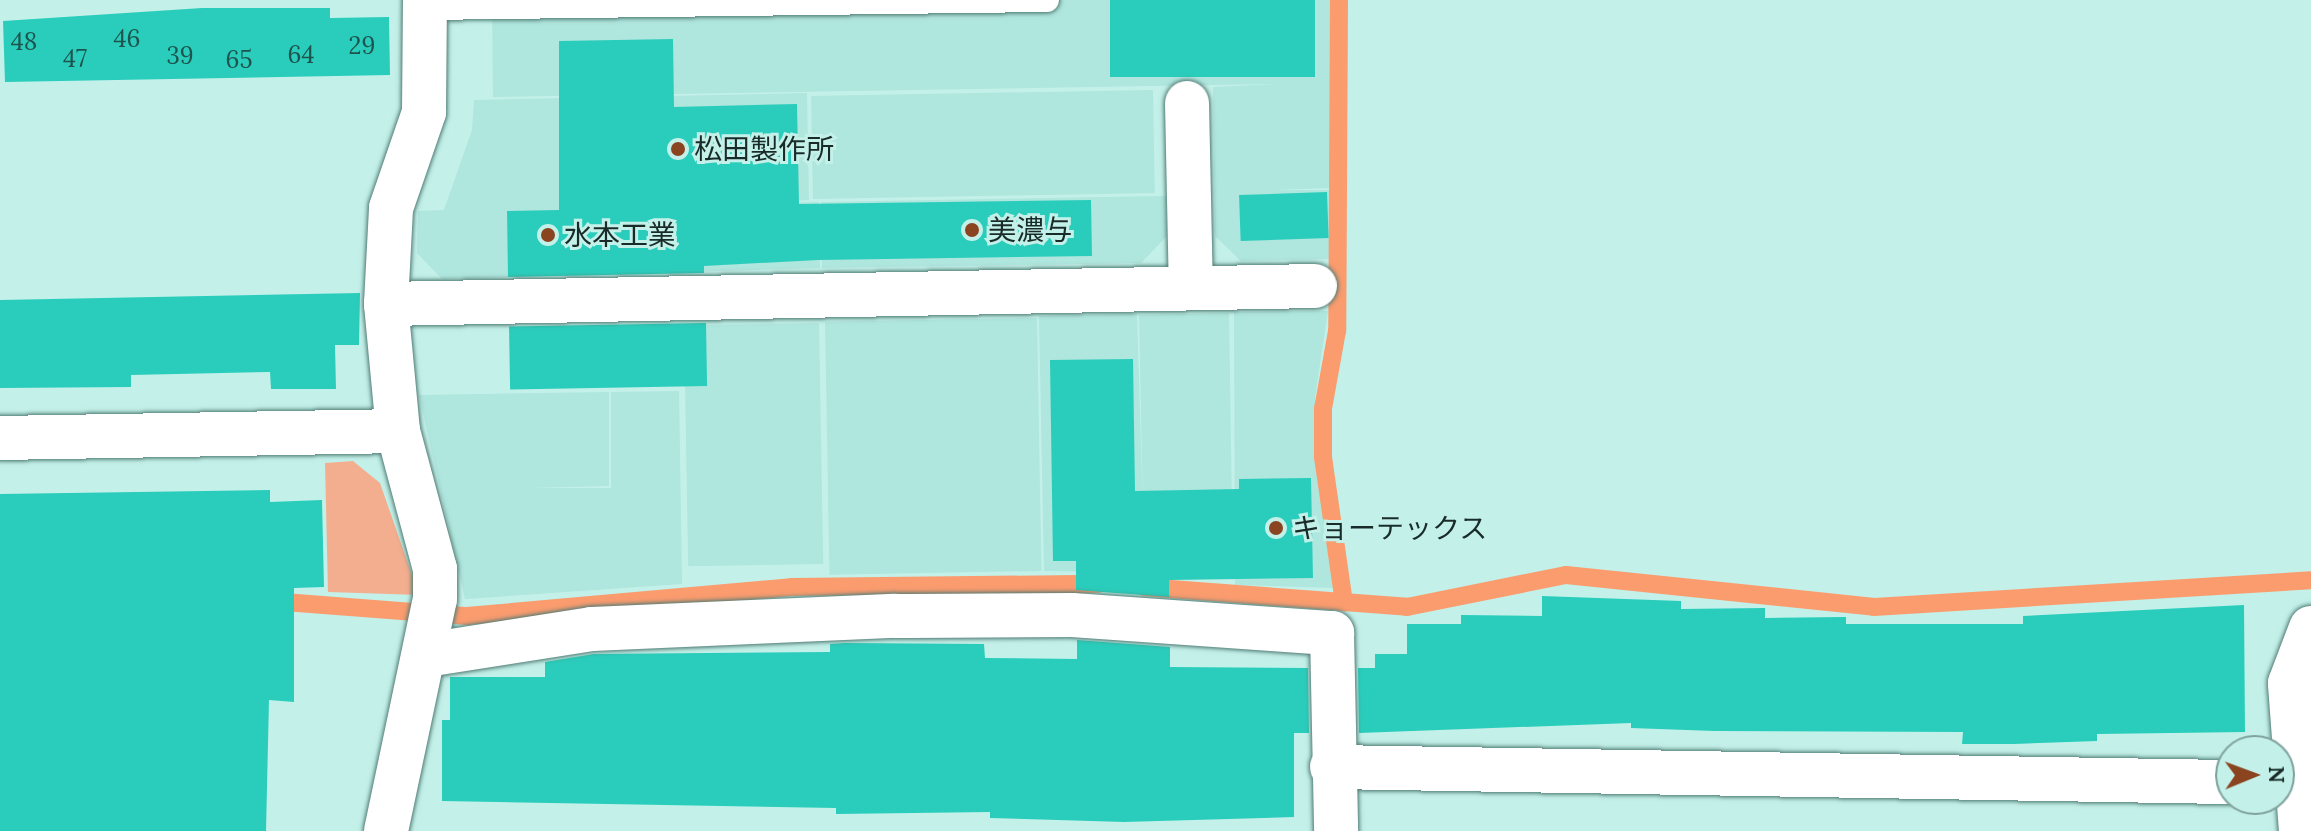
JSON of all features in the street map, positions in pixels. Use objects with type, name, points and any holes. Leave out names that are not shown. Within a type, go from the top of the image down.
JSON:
[{"type":"street","points":[[386,831],[409,703],[431,628],[435,569],[398,431],[386,304],[391,208],[424,112],[425,4]]},
{"type":"street","points":[[1187,103],[1191,288]]},
{"type":"street","points":[[386,304],[1315,286]]},
{"type":"street","points":[[0,438],[398,431]]},
{"type":"street","points":[[431,628],[592,629],[895,616],[1072,615],[1332,633],[1332,767],[1336,831]]},
{"type":"street","points":[[2289,735],[2290,683],[2311,628]]},
{"type":"street","points":[[1332,767],[2215,782]]},
{"type":"street","points":[[2295,807],[2301,831]]},
{"type":"lane","points":[[425,4],[1047,0]]},
{"type":"shaded area","points":[[492,0],[1330,0],[1332,188],[1275,190],[1330,190],[1332,259],[1241,261],[1215,236],[1213,87],[1276,84],[493,97]]},
{"type":"shaded area","points":[[1153,90],[1155,193],[813,199],[811,96]]},
{"type":"shaded area","points":[[807,93],[809,200],[701,204],[819,202],[820,268],[442,279],[417,253],[418,211],[444,210],[472,130],[474,100]]},
{"type":"shaded area","points":[[1166,196],[1167,236],[1141,263],[822,268],[821,202]]},
{"type":"shaded area","points":[[1328,311],[1315,398],[1315,459],[1334,588],[1235,585],[1234,312]]},
{"type":"shaded area","points":[[1229,313],[1233,574],[1044,571],[1039,316],[1137,314],[1143,509],[1139,315]]},
{"type":"shaded area","points":[[1037,318],[1041,571],[829,575],[825,322]]},
{"type":"shaded area","points":[[819,323],[823,564],[688,566],[684,325]]},
{"type":"shaded area","points":[[679,391],[682,584],[465,599],[419,395],[609,392],[609,486],[527,488],[611,488],[611,392]]},
{"type":"shaded area","points":[[353,461],[380,483],[419,595],[328,592],[325,463]]},
{"type":"building","points":[[1110,0],[1315,0],[1315,77],[1110,77]]},
{"type":"building","points":[[202,8],[330,8],[330,18],[389,17],[390,75],[5,82],[3,21]]},
{"type":"building","points":[[673,39],[674,107],[797,104],[799,204],[1091,200],[1092,256],[818,260],[704,266],[704,273],[508,277],[507,211],[559,210],[559,41]]},
{"type":"building","points":[[1327,192],[1329,238],[1241,241],[1239,195]]},
{"type":"building","points":[[360,293],[359,345],[335,345],[336,389],[271,389],[270,372],[131,375],[131,387],[0,388],[0,300]]},
{"type":"building","points":[[706,323],[707,386],[510,389],[509,326]]},
{"type":"building","points":[[1133,359],[1135,491],[1239,489],[1239,479],[1311,478],[1313,578],[1169,580],[1169,597],[1076,590],[1076,561],[1053,561],[1050,360]]},
{"type":"building","points":[[270,490],[270,502],[322,500],[324,587],[294,588],[294,702],[269,700],[266,831],[0,831],[0,494]]},
{"type":"building","points":[[1542,596],[1681,601],[1681,609],[1765,608],[1765,618],[1846,617],[1846,624],[2023,624],[2023,616],[2244,605],[2245,732],[2097,734],[2097,741],[2014,744],[1962,744],[1963,732],[1714,731],[1631,728],[1631,723],[1359,733],[1358,668],[1375,668],[1375,654],[1407,654],[1407,624],[1461,624],[1461,615],[1542,616]]},
{"type":"building","points":[[1077,640],[1170,647],[1170,667],[1308,668],[1309,733],[1294,733],[1294,817],[1124,822],[990,818],[990,812],[836,814],[836,808],[442,801],[442,720],[450,720],[450,677],[545,677],[545,662],[594,654],[830,652],[830,644],[845,643],[984,644],[985,658],[1077,659]]},
{"type":"waterway","points":[[1339,0],[1337,331],[1323,409],[1323,457],[1344,602]]},
{"type":"waterway","points":[[1144,587],[1407,607],[1566,575],[1874,607],[2311,580]]},
{"type":"waterway","points":[[271,601],[467,616],[791,587],[1099,584]]},
{"type":"place","name":"松田製作所","points":[[678,149]]},
{"type":"place","name":"美濃与","points":[[972,230]]},
{"type":"place","name":"水本工業","points":[[548,235]]},
{"type":"place","name":"キョーテックス","points":[[1276,528]]}]
